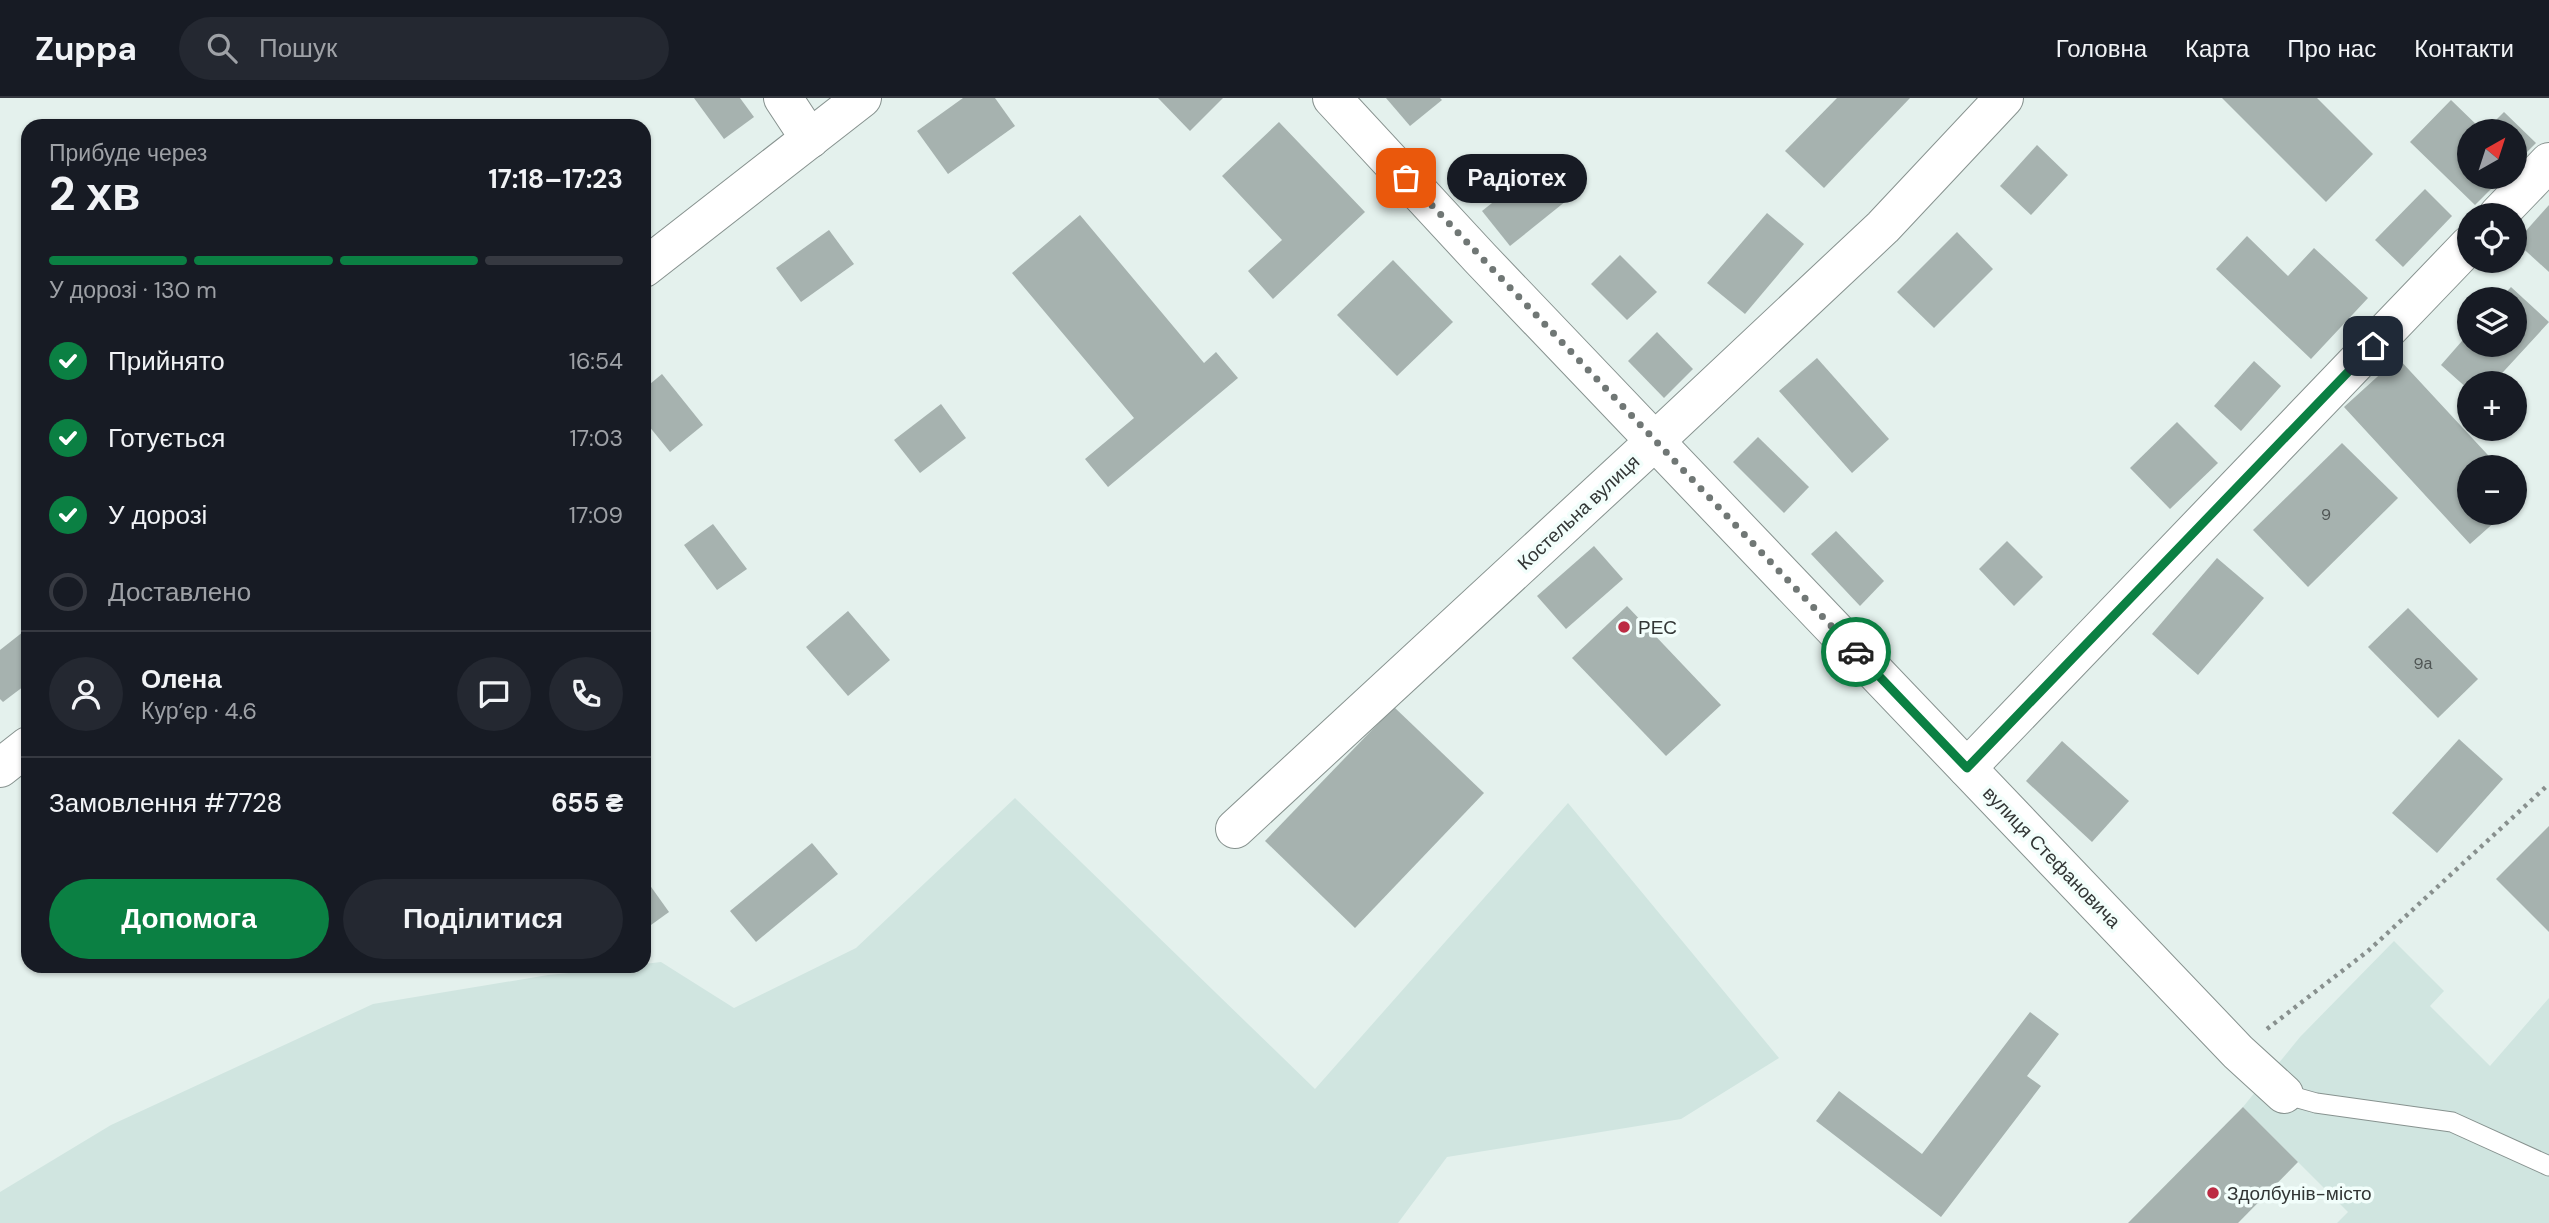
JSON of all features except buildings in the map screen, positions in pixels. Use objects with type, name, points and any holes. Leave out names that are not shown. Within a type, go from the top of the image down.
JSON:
[{"type":"street","points":[[783,98],[810,139]]},
{"type":"street","points":[[651,263],[862,98]]},
{"type":"street","name":"вулиця Стефановича","points":[[1332,98],[2238,1052],[2284,1094]]},
{"type":"street","name":"Костельна вулиця","points":[[1234,829],[1655,441],[1883,226],[2004,98]]},
{"type":"street","points":[[2510,203],[2549,162]]},
{"type":"street","points":[[1967,768],[2457,258]]},
{"type":"street","points":[[0,768],[21,752]]},
{"type":"lane","points":[[2284,1094],[2316,1103],[2452,1122],[2549,1166]]},
{"type":"path","points":[[2238,1052],[2368,951],[2549,784]]},
{"type":"shaded area","points":[[1015,798],[1315,1089],[1568,803],[1779,1058],[1681,1119],[1447,1157],[1398,1223],[0,1223],[0,1192],[111,1125],[373,1004],[548,975],[651,973],[651,963],[661,962],[734,1008],[856,948]]},
{"type":"shaded area","points":[[2394,941],[2444,991],[2430,1006],[2490,1066],[2549,998],[2549,1223],[2337,1223],[2348,1212],[2243,1107],[2300,1037]]},
{"type":"way so far","points":[[1406,178],[1856,652]]},
{"type":"place","name":"Радiотех","points":[[1406,178]]},
{"type":"place","name":"РЕС","points":[[1624,627]]},
{"type":"place","name":"Здолбунів-місто","points":[[2213,1193]]},
{"type":"route","points":[[1856,652],[1967,768],[2373,346]]}]
